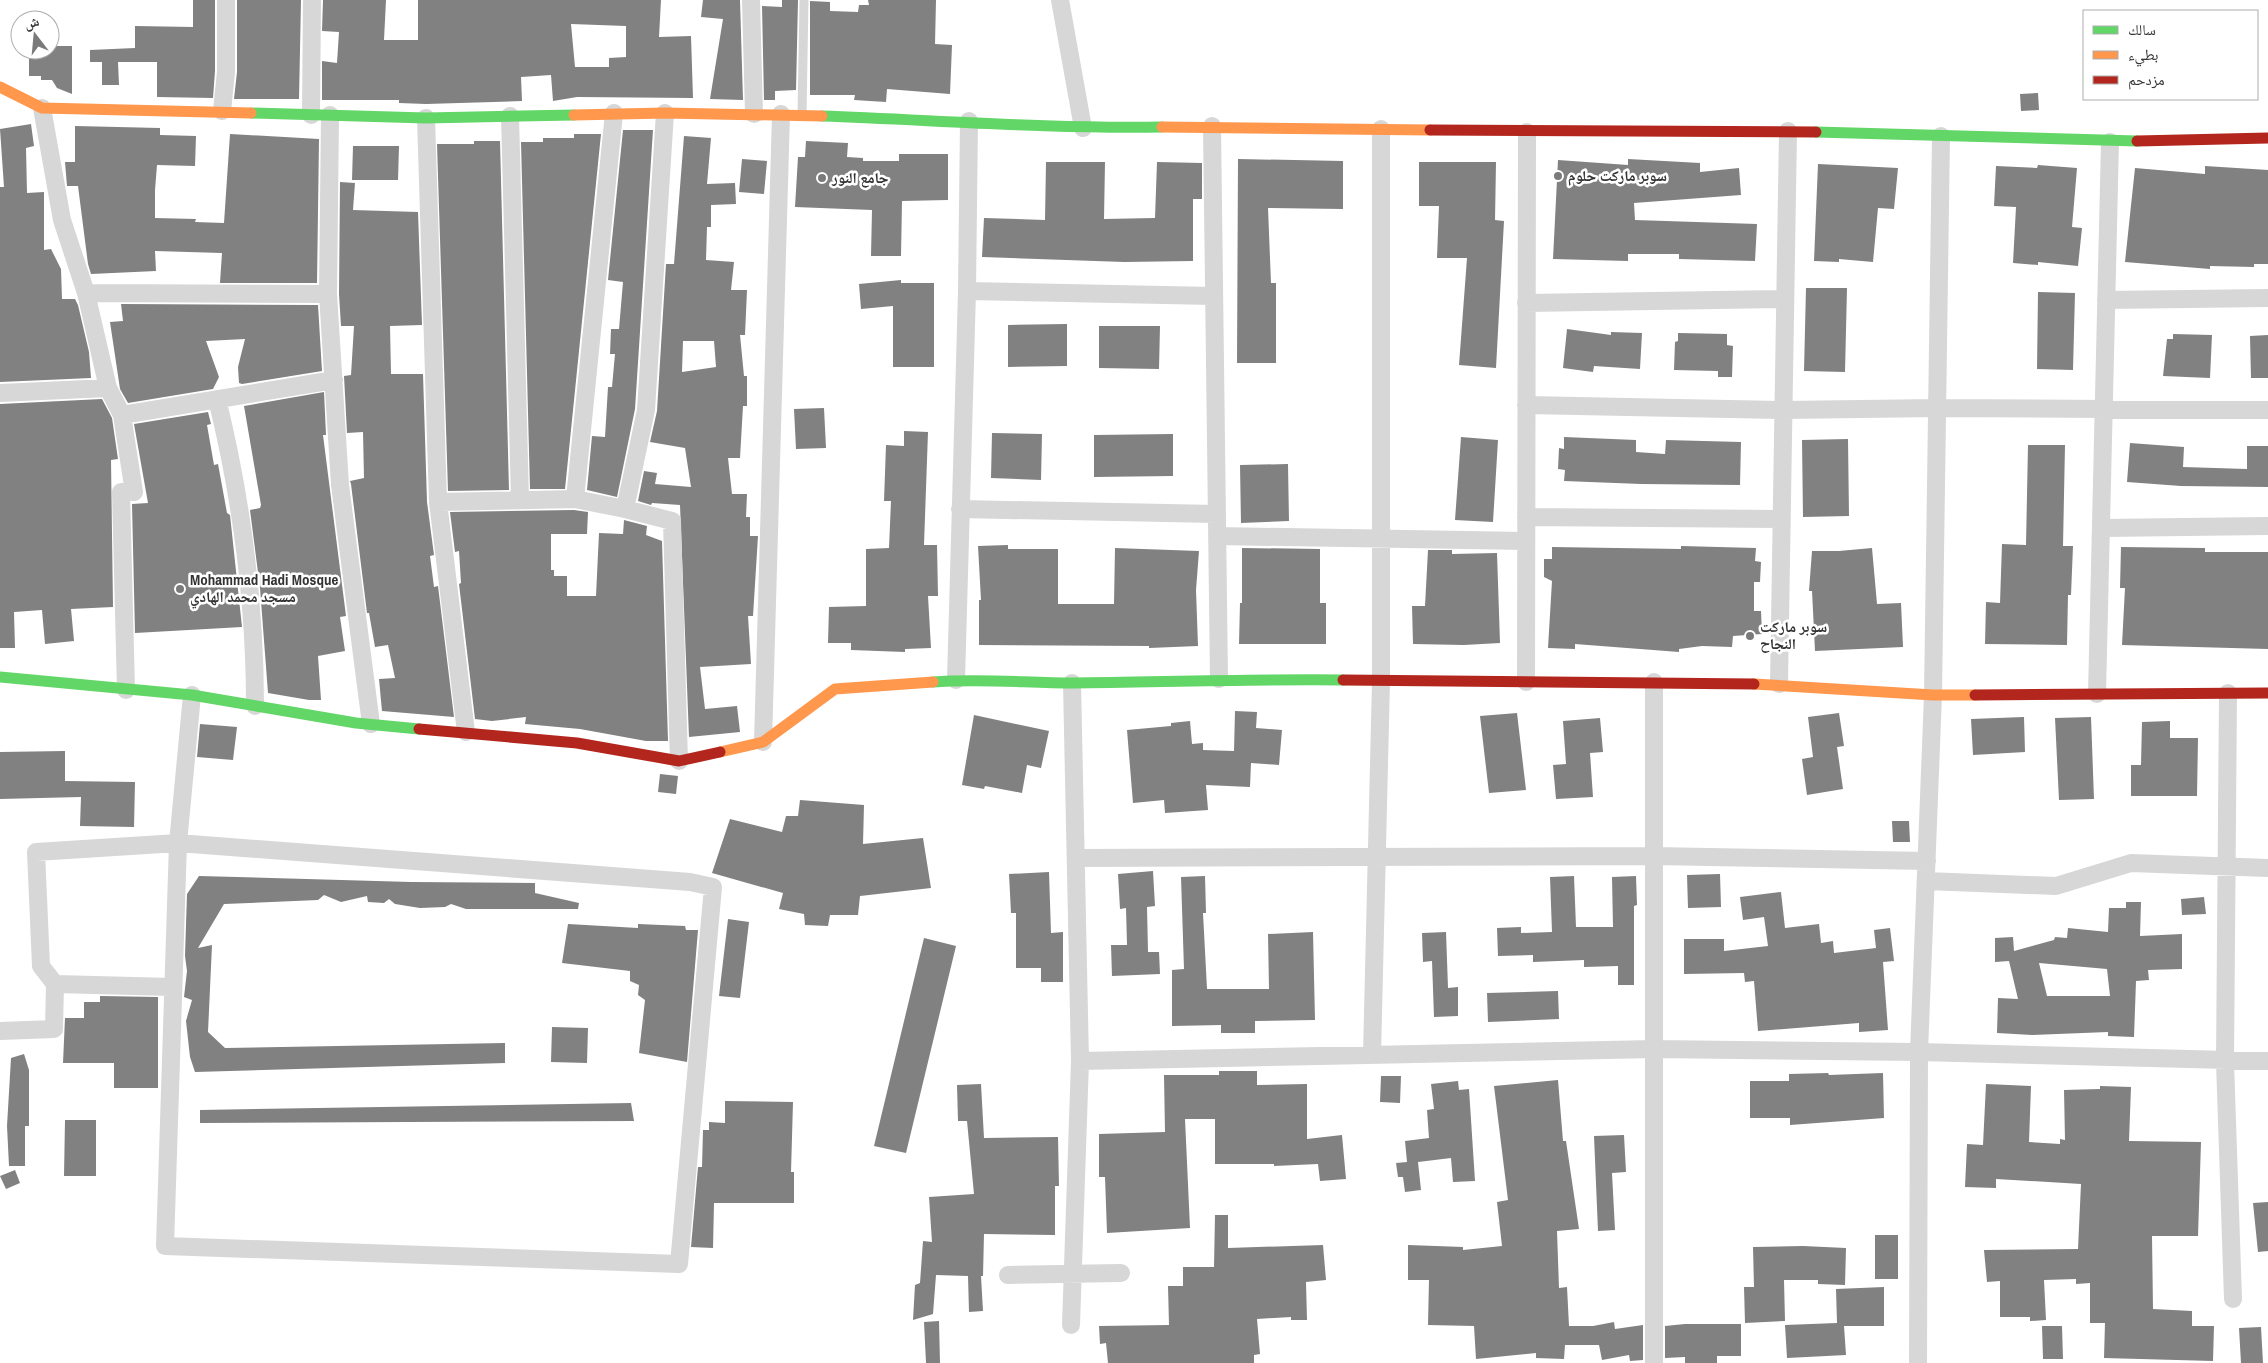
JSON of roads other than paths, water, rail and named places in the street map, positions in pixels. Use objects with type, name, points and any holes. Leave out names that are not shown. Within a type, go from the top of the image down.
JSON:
[{"type":"street","points":[[222,111],[226,72],[226,0]]},
{"type":"street","points":[[311,114],[312,0]]},
{"type":"street","points":[[751,0],[754,114]]},
{"type":"street","points":[[1060,0],[1083,128]]},
{"type":"street","points":[[0,87],[42,108],[222,111],[426,118],[665,113],[780,114],[969,121],[1083,128],[1212,126],[1527,132],[1788,131],[2110,142],[2268,138]]},
{"type":"street","points":[[42,108],[62,220],[86,292],[108,388],[122,416],[134,492],[121,492],[126,690]]},
{"type":"street","points":[[625,509],[646,410],[665,113]]},
{"type":"street","points":[[575,499],[614,114]]},
{"type":"street","points":[[763,742],[780,114]]},
{"type":"street","points":[[330,115],[328,294],[340,485],[371,724]]},
{"type":"street","points":[[510,116],[520,500]]},
{"type":"street","points":[[426,118],[438,502],[466,732]]},
{"type":"street","points":[[956,680],[967,291],[969,121]]},
{"type":"street","points":[[1212,126],[1219,680]]},
{"type":"street","points":[[1372,1055],[1381,681],[1381,129]]},
{"type":"street","points":[[1779,684],[1788,131]]},
{"type":"street","points":[[1526,682],[1527,132]]},
{"type":"street","points":[[1918,1363],[1919,1052],[1933,695],[1941,136]]},
{"type":"street","points":[[2096,694],[2110,142]]},
{"type":"street","points":[[967,291],[1214,296]]},
{"type":"street","points":[[86,292],[328,294]]},
{"type":"street","points":[[2106,300],[2268,298]]},
{"type":"street","points":[[1526,303],[1785,299]]},
{"type":"street","points":[[122,416],[334,380]]},
{"type":"street","points":[[0,392],[108,388]]},
{"type":"street","points":[[217,399],[238,492],[247,551],[255,654],[255,706]]},
{"type":"street","points":[[1526,405],[1783,410],[1938,408],[2268,410]]},
{"type":"street","points":[[438,502],[575,499],[672,521],[679,761]]},
{"type":"street","points":[[960,509],[1217,514]]},
{"type":"street","points":[[1526,517],[1782,519]]},
{"type":"street","points":[[2100,528],[2268,526]]},
{"type":"street","points":[[1217,536],[1526,541]]},
{"type":"street","points":[[0,677],[192,695],[371,724],[577,743],[679,761],[763,742],[835,689],[956,680],[1072,683],[1219,680],[1654,682],[1779,684],[1933,695],[2268,693]]},
{"type":"street","points":[[1654,682],[1654,1363]]},
{"type":"street","points":[[1071,1325],[1080,1061],[1072,683]]},
{"type":"street","points":[[2228,693],[2225,1062],[2233,1299]]},
{"type":"street","points":[[0,1030],[54,1028],[55,984],[41,966],[36,852],[178,843],[690,882],[713,887],[679,1264],[165,1246],[178,843],[192,695]]},
{"type":"street","points":[[1076,858],[1653,856],[1927,861]]},
{"type":"street","points":[[1926,882],[2056,886],[2131,863],[2268,868]]},
{"type":"street","points":[[55,984],[173,987]]},
{"type":"street","points":[[1080,1061],[1654,1049],[1919,1052],[2225,1062],[2268,1061]]},
{"type":"street","points":[[1008,1275],[1121,1273]]},
{"type":"lane","points":[[802,115],[804,0]]},
{"type":"place","name":"سوبر ماركت حلوم","points":[[1558,176]]},
{"type":"place","name":"جامع النور","points":[[822,178]]},
{"type":"place","name":"Mohammad Hadi Mosque مسجد محمد الهادي","points":[[180,589]]},
{"type":"place","name":"سوبر ماركت النجاح","points":[[1750,636]]}]
